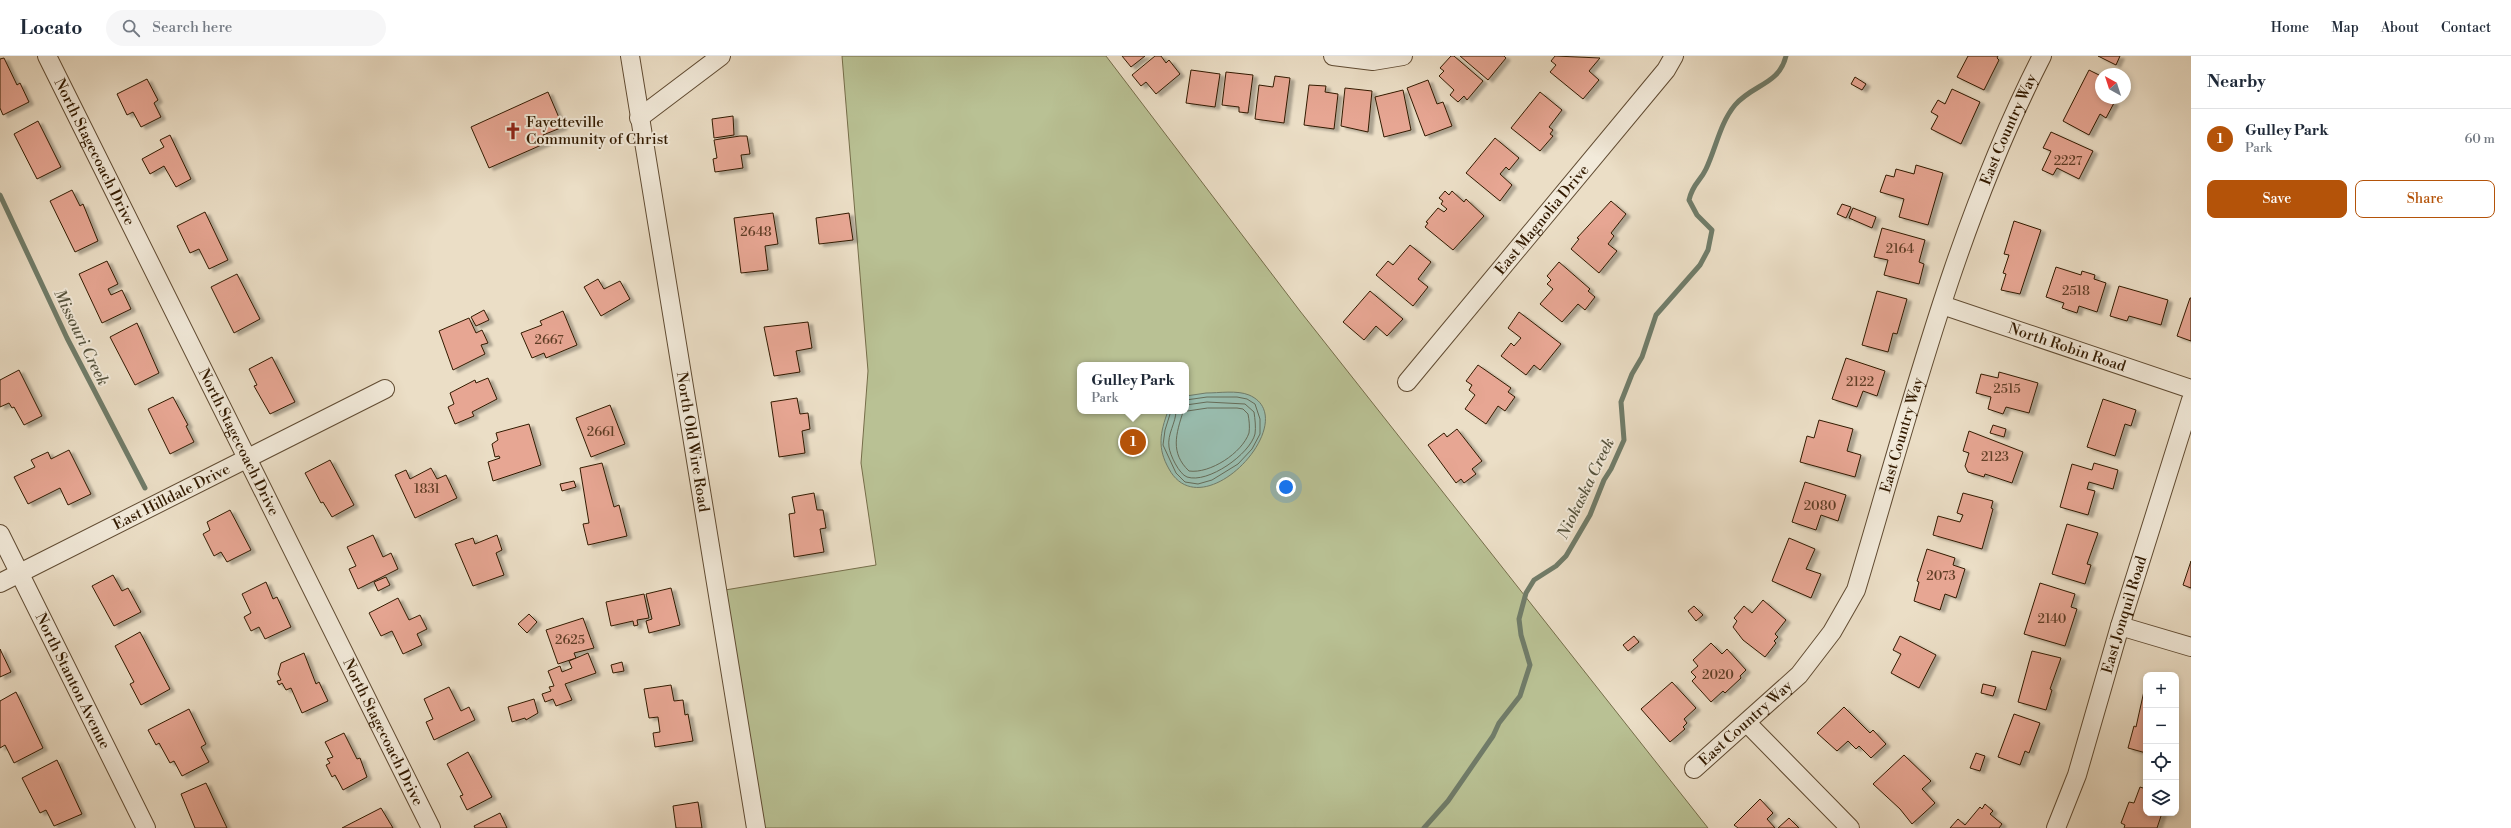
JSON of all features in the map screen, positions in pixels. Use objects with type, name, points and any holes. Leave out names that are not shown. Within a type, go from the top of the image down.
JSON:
[{"type":"street","name":"North Stagecoach Drive","points":[[47,56],[431,828]]},
{"type":"street","name":"North Old Wire Road","points":[[630,56],[756,828]]},
{"type":"street","points":[[639,118],[721,56]]},
{"type":"street","points":[[1333,56],[1373,61],[1403,56]]},
{"type":"street","name":"East Magnolia Drive","points":[[1407,382],[1666,70],[1674,56]]},
{"type":"street","name":"East Country Way","points":[[1694,769],[1799,675],[1817,654],[1845,611],[1856,590],[1942,305],[1989,170],[2020,100],[2042,56]]},
{"type":"street","name":"North Robin Road","points":[[1942,305],[2191,389]]},
{"type":"street","name":"East Hilldale Drive","points":[[0,583],[248,459],[385,388]]},
{"type":"street","name":"East Jonquil Road","points":[[2056,828],[2077,776],[2120,626],[2191,400]]},
{"type":"street","name":"North Stanton Avenue","points":[[0,534],[146,828]]},
{"type":"street","points":[[2120,626],[2191,647]]},
{"type":"street","points":[[1747,723],[1850,828]]},
{"type":"shaded area","points":[[842,56],[1106,56],[1300,311],[1708,828],[756,828],[719,591],[876,565],[861,463],[868,371]]},
{"type":"water","points":[[1206,393],[1244,393],[1249,395],[1263,408],[1265,425],[1257,445],[1243,464],[1224,479],[1204,487],[1184,485],[1169,469],[1161,447],[1163,426],[1167,414],[1189,414],[1189,396]]},
{"type":"building","points":[[1122,56],[1145,56],[1131,67]]},
{"type":"building","points":[[1155,56],[1161,56],[1166,63],[1169,60],[1180,74],[1156,94],[1146,82],[1141,86],[1132,75]]},
{"type":"building","points":[[1451,56],[1454,56],[1483,81],[1467,100],[1464,96],[1458,102],[1450,95],[1454,90],[1439,76],[1444,71],[1440,68]]},
{"type":"building","points":[[1460,56],[1504,56],[1506,58],[1488,80]]},
{"type":"building","points":[[1555,56],[1600,58],[1589,71],[1599,80],[1583,99],[1550,72],[1556,65],[1551,61]]},
{"type":"building","points":[[1968,56],[1998,56],[1997,58],[1999,60],[1984,90],[1957,77]]},
{"type":"building","points":[[2098,56],[2120,56],[2116,65]]},
{"type":"building","points":[[4,58],[17,85],[20,83],[29,102],[3,115],[0,108],[0,59]]},
{"type":"building","points":[[1191,70],[1220,74],[1215,107],[1186,103]]},
{"type":"building","points":[[2089,70],[2095,73],[2095,104],[2113,104],[2106,118],[2100,114],[2089,135],[2063,121]]},
{"type":"building","points":[[1226,72],[1253,75],[1248,113],[1239,112],[1239,107],[1222,105]]},
{"type":"building","points":[[1275,76],[1290,78],[1284,123],[1255,119],[1259,85],[1273,87]]},
{"type":"building","points":[[1855,77],[1866,84],[1862,90],[1851,84]]},
{"type":"building","points":[[147,79],[158,100],[154,103],[161,117],[141,127],[133,112],[127,115],[117,94]]},
{"type":"building","points":[[1428,80],[1437,104],[1443,102],[1452,126],[1425,136],[1407,88]]},
{"type":"building","points":[[1309,85],[1326,86],[1325,92],[1338,94],[1334,129],[1304,125]]},
{"type":"building","points":[[1345,88],[1372,91],[1368,132],[1341,126]]},
{"type":"building","points":[[1952,89],[1980,102],[1961,144],[1931,129],[1938,116],[1931,112],[1938,100],[1945,104]]},
{"type":"building","points":[[1403,90],[1411,130],[1384,137],[1375,97]]},
{"type":"building","name":"Fayetteville Community of Christ","points":[[548,92],[563,127],[543,135],[546,143],[489,168],[471,127]]},
{"type":"building","points":[[1540,92],[1562,110],[1549,127],[1553,130],[1550,134],[1553,136],[1540,151],[1511,128]]},
{"type":"building","points":[[733,116],[734,135],[714,138],[712,119]]},
{"type":"building","points":[[38,121],[61,167],[37,179],[14,134]]},
{"type":"building","points":[[2051,132],[2093,151],[2079,179],[2057,168],[2053,175],[2042,170],[2051,151],[2043,148]]},
{"type":"building","points":[[170,135],[191,179],[176,187],[164,166],[150,174],[142,159],[164,147],[160,140]]},
{"type":"building","points":[[747,136],[750,154],[741,155],[743,168],[715,172],[713,159],[717,158],[714,140]]},
{"type":"building","points":[[1495,138],[1519,158],[1509,170],[1506,167],[1500,174],[1512,185],[1500,201],[1466,173]]},
{"type":"building","points":[[1916,165],[1943,173],[1928,225],[1899,217],[1904,199],[1880,192],[1886,175],[1894,177],[1896,169],[1914,174]]},
{"type":"building","points":[[72,190],[80,206],[83,204],[98,241],[75,252],[50,201]]},
{"type":"building","points":[[1445,191],[1449,195],[1452,191],[1464,202],[1466,199],[1484,216],[1453,250],[1425,227],[1428,223],[1426,222],[1438,208],[1444,212],[1447,209],[1441,204],[1443,201],[1439,198]]},
{"type":"building","points":[[1611,201],[1626,214],[1611,233],[1614,236],[1608,244],[1617,251],[1599,273],[1571,249],[1579,239],[1577,238]]},
{"type":"building","points":[[1842,204],[1851,207],[1846,218],[1837,214]]},
{"type":"building","points":[[1853,208],[1876,217],[1872,228],[1849,218]]},
{"type":"building","points":[[205,212],[228,260],[209,269],[199,249],[190,253],[177,226]]},
{"type":"building","points":[[773,213],[778,244],[765,246],[768,270],[741,273],[734,218]]},
{"type":"building","points":[[849,213],[853,240],[819,244],[816,218]]},
{"type":"building","points":[[2014,221],[2041,230],[2020,294],[2001,290],[2006,274],[2003,273],[2009,255],[2004,254]]},
{"type":"building","points":[[1882,228],[1925,240],[1919,262],[1924,264],[1919,284],[1884,275],[1888,260],[1874,257]]},
{"type":"building","points":[[1410,245],[1431,262],[1418,279],[1428,287],[1413,306],[1376,275],[1388,261],[1393,265]]},
{"type":"building","points":[[107,261],[118,284],[108,289],[111,295],[122,290],[131,309],[102,323],[79,274]]},
{"type":"building","points":[[1559,262],[1590,289],[1588,291],[1595,297],[1585,310],[1578,304],[1562,322],[1540,304],[1553,289],[1547,284],[1551,280],[1547,276]]},
{"type":"building","points":[[2056,267],[2081,275],[2082,271],[2095,275],[2094,279],[2106,283],[2097,312],[2079,306],[2077,313],[2062,308],[2064,303],[2046,297]]},
{"type":"building","points":[[237,274],[260,319],[234,333],[211,287]]},
{"type":"building","points":[[598,279],[604,289],[620,281],[630,299],[601,316],[584,287]]},
{"type":"building","points":[[2119,286],[2168,300],[2161,325],[2129,316],[2127,321],[2110,316]]},
{"type":"building","points":[[1370,291],[1403,319],[1387,336],[1376,326],[1364,340],[1343,322]]},
{"type":"building","points":[[1877,291],[1907,299],[1897,334],[1893,333],[1888,352],[1862,345]]},
{"type":"building","points":[[2191,298],[2191,341],[2177,336]]},
{"type":"building","points":[[484,310],[489,320],[476,326],[471,317]]},
{"type":"building","points":[[563,311],[577,345],[546,358],[544,353],[532,358],[521,333],[542,325],[540,321]]},
{"type":"building","points":[[1519,312],[1561,344],[1540,370],[1534,365],[1526,375],[1501,356],[1511,343],[1514,346],[1521,338],[1508,328]]},
{"type":"building","points":[[469,318],[476,333],[482,330],[488,343],[481,345],[485,354],[453,370],[439,331]]},
{"type":"building","points":[[808,322],[812,348],[796,351],[800,372],[774,376],[764,327]]},
{"type":"building","points":[[137,323],[159,373],[135,385],[110,337]]},
{"type":"building","points":[[272,357],[295,402],[270,414],[254,386],[257,385],[249,369]]},
{"type":"building","points":[[1846,358],[1885,371],[1877,396],[1863,391],[1857,407],[1832,399]]},
{"type":"building","points":[[1478,365],[1511,388],[1508,392],[1515,397],[1505,411],[1498,406],[1486,424],[1465,409],[1475,395],[1469,390],[1472,385],[1466,381]]},
{"type":"building","points":[[19,370],[42,416],[24,425],[14,407],[12,408],[9,403],[0,407],[0,380]]},
{"type":"building","points":[[1999,372],[2038,383],[2029,413],[2006,407],[2003,414],[1988,409],[1991,397],[1976,393],[1981,374],[1998,378]]},
{"type":"building","points":[[488,378],[497,399],[472,412],[474,416],[455,424],[448,407],[454,404],[450,393],[475,380],[476,383]]},
{"type":"building","points":[[173,397],[188,425],[186,426],[194,442],[170,454],[148,409]]},
{"type":"building","points":[[797,398],[800,414],[808,413],[810,429],[802,431],[805,453],[779,457],[771,402]]},
{"type":"building","points":[[2103,399],[2136,410],[2131,426],[2125,424],[2115,456],[2087,447]]},
{"type":"building","points":[[610,405],[625,444],[591,457],[576,418]]},
{"type":"building","points":[[1819,420],[1853,429],[1847,451],[1861,455],[1855,477],[1800,462],[1807,436],[1814,438]]},
{"type":"building","points":[[529,424],[541,465],[493,481],[488,462],[500,458],[499,456],[495,457],[492,444],[498,440],[496,433]]},
{"type":"building","points":[[1993,425],[2006,429],[2004,437],[1990,433]]},
{"type":"building","points":[[1457,429],[1482,461],[1472,469],[1476,474],[1464,483],[1461,479],[1456,483],[1428,445],[1444,433],[1447,437]]},
{"type":"building","points":[[1969,431],[2023,452],[2012,483],[1985,474],[1984,477],[1968,472],[1965,466],[1969,453],[1963,451]]},
{"type":"building","points":[[69,450],[91,494],[68,505],[60,488],[28,504],[14,477],[35,467],[31,460],[48,452],[51,459]]},
{"type":"building","points":[[330,460],[354,505],[332,517],[323,502],[321,503],[305,473]]},
{"type":"building","points":[[602,463],[614,507],[619,505],[627,536],[588,545],[583,524],[589,523],[580,468]]},
{"type":"building","points":[[2094,463],[2118,470],[2113,489],[2089,482],[2087,489],[2095,491],[2088,515],[2060,507],[2072,464],[2092,470]]},
{"type":"building","points":[[431,468],[437,479],[446,475],[457,498],[415,518],[395,475],[406,470],[410,479]]},
{"type":"building","points":[[574,481],[576,487],[562,491],[560,484]]},
{"type":"building","points":[[1805,482],[1846,495],[1838,521],[1821,515],[1816,530],[1792,522]]},
{"type":"building","points":[[814,493],[817,510],[823,510],[826,528],[820,529],[824,552],[794,557],[789,514],[795,513],[792,497]]},
{"type":"building","points":[[1963,493],[1993,501],[1991,508],[1993,509],[1982,549],[1933,535],[1938,516],[1960,522],[1963,515],[1957,513]]},
{"type":"building","points":[[230,510],[251,550],[227,562],[221,552],[214,556],[203,534],[210,530],[207,522]]},
{"type":"building","points":[[2067,524],[2098,533],[2087,564],[2091,565],[2085,584],[2052,574]]},
{"type":"building","points":[[373,535],[383,557],[391,553],[398,569],[358,589],[349,569],[356,566],[347,547]]},
{"type":"building","points":[[497,535],[502,550],[496,553],[504,575],[473,586],[455,544],[473,538],[475,544]]},
{"type":"building","points":[[1789,538],[1815,549],[1806,569],[1821,574],[1811,598],[1772,581]]},
{"type":"building","points":[[1927,549],[1955,558],[1953,565],[1965,569],[1956,598],[1945,594],[1940,610],[1914,601],[1919,582],[1917,581]]},
{"type":"building","points":[[2191,561],[2191,588],[2183,585]]},
{"type":"building","points":[[113,575],[122,591],[128,588],[141,612],[114,626],[92,586]]},
{"type":"building","points":[[386,577],[390,585],[378,591],[374,582]]},
{"type":"building","points":[[266,582],[273,599],[277,597],[291,627],[265,639],[259,627],[251,631],[244,617],[251,613],[242,594]]},
{"type":"building","points":[[2040,583],[2075,594],[2071,607],[2077,609],[2065,646],[2024,634]]},
{"type":"building","points":[[671,588],[680,625],[649,633],[646,621],[652,619],[646,594]]},
{"type":"building","points":[[644,594],[649,618],[637,620],[638,625],[634,626],[633,621],[611,626],[606,602]]},
{"type":"building","points":[[398,598],[409,620],[420,615],[427,629],[417,634],[422,645],[403,654],[392,631],[381,636],[369,613]]},
{"type":"building","points":[[1763,600],[1786,620],[1775,634],[1778,637],[1774,641],[1776,643],[1765,657],[1743,640],[1733,627],[1737,621],[1734,618],[1744,606],[1752,613]]},
{"type":"building","points":[[1694,606],[1703,615],[1696,621],[1688,611]]},
{"type":"building","points":[[529,614],[537,622],[527,633],[518,624]]},
{"type":"building","points":[[583,618],[594,648],[574,653],[576,658],[558,664],[546,630]]},
{"type":"building","points":[[140,632],[170,689],[141,705],[130,684],[134,682],[115,646]]},
{"type":"building","points":[[1634,636],[1639,642],[1628,651],[1623,645]]},
{"type":"building","points":[[1900,636],[1936,655],[1919,688],[1891,673],[1901,654],[1893,650]]},
{"type":"building","points":[[1711,643],[1722,654],[1727,649],[1746,670],[1740,676],[1741,678],[1725,693],[1723,691],[1711,702],[1692,681],[1696,677],[1691,672],[1698,666],[1693,660]]},
{"type":"building","points":[[0,649],[11,672],[0,677]]},
{"type":"building","points":[[2032,651],[2061,658],[2050,689],[2052,690],[2046,710],[2018,702]]},
{"type":"building","points":[[304,653],[316,684],[319,682],[328,701],[302,713],[291,688],[286,690],[282,683],[279,685],[277,681],[281,680],[278,674],[281,663]]},
{"type":"building","points":[[588,653],[596,673],[565,684],[572,700],[556,706],[553,699],[545,702],[542,694],[551,691],[549,687],[554,686],[548,671],[560,666],[562,672],[572,668],[569,661]]},
{"type":"building","points":[[622,662],[624,671],[613,673],[611,665]]},
{"type":"building","points":[[1672,682],[1696,708],[1684,719],[1687,723],[1683,727],[1685,729],[1670,742],[1641,709]]},
{"type":"building","points":[[1983,684],[1996,687],[1993,696],[1981,693]]},
{"type":"building","points":[[671,685],[674,701],[683,700],[685,715],[688,714],[693,741],[655,747],[653,733],[660,732],[658,717],[649,718],[644,689]]},
{"type":"building","points":[[449,687],[461,711],[469,707],[475,720],[434,740],[426,722],[433,719],[424,699]]},
{"type":"building","points":[[16,692],[43,748],[14,763],[5,745],[0,748],[0,701]]},
{"type":"building","points":[[2143,696],[2143,752],[2128,748],[2134,726],[2136,727]]},
{"type":"building","points":[[534,699],[538,713],[526,720],[525,718],[512,722],[508,707]]},
{"type":"building","points":[[1844,707],[1870,733],[1873,730],[1886,744],[1871,758],[1859,746],[1856,749],[1848,741],[1837,751],[1817,733]]},
{"type":"building","points":[[189,709],[206,744],[201,747],[209,762],[182,776],[174,761],[170,763],[159,743],[156,745],[148,730]]},
{"type":"building","points":[[2014,714],[2040,723],[2029,753],[2025,751],[2020,765],[1998,757]]},
{"type":"building","points":[[344,733],[357,759],[360,758],[367,777],[343,790],[335,775],[332,777],[326,765],[330,763],[327,759],[333,757],[325,742]]},
{"type":"building","points":[[468,752],[492,797],[467,810],[460,796],[463,795],[447,764]]},
{"type":"building","points":[[1976,753],[1985,756],[1980,771],[1970,768]]},
{"type":"building","points":[[1904,755],[1931,781],[1922,789],[1935,803],[1912,824],[1900,809],[1873,784]]},
{"type":"building","points":[[57,760],[82,814],[54,826],[46,810],[40,813],[22,778]]},
{"type":"building","points":[[206,783],[227,828],[195,828],[181,794]]},
{"type":"building","points":[[2140,787],[2143,788],[2143,816],[2161,816],[2157,828],[2124,828],[2125,825],[2121,823],[2129,802],[2134,803]]},
{"type":"building","points":[[1760,799],[1773,813],[1767,819],[1775,828],[1738,828],[1734,825]]},
{"type":"building","points":[[698,802],[702,828],[676,828],[673,806]]},
{"type":"building","points":[[1985,804],[1993,811],[1990,814],[2002,824],[1999,828],[1950,828],[1958,819],[1965,825],[1980,807],[1982,809]]},
{"type":"building","points":[[381,808],[393,828],[342,828]]},
{"type":"building","points":[[500,813],[507,828],[475,828],[474,826]]},
{"type":"building","points":[[1789,818],[1799,828],[1778,828]]},
{"type":"waterway","name":"Niokaska Creek","points":[[1424,828],[1448,801],[1493,736],[1499,723],[1520,696],[1530,665],[1521,635],[1519,619],[1526,593],[1534,580],[1556,566],[1566,556],[1590,515],[1604,480],[1611,469],[1624,440],[1621,402],[1632,374],[1642,357],[1656,315],[1700,265],[1708,250],[1712,230],[1697,215],[1689,200],[1692,190],[1704,173],[1710,161],[1722,128],[1730,112],[1742,98],[1772,79],[1783,66],[1786,56]]},
{"type":"waterway","name":"Missouri Creek","points":[[0,195],[67,338],[145,488]]},
{"type":"place","name":"Fayetteville Community of Christ","points":[[513,131]]},
{"type":"place","name":"Gulley Park","points":[[1133,442]]}]
